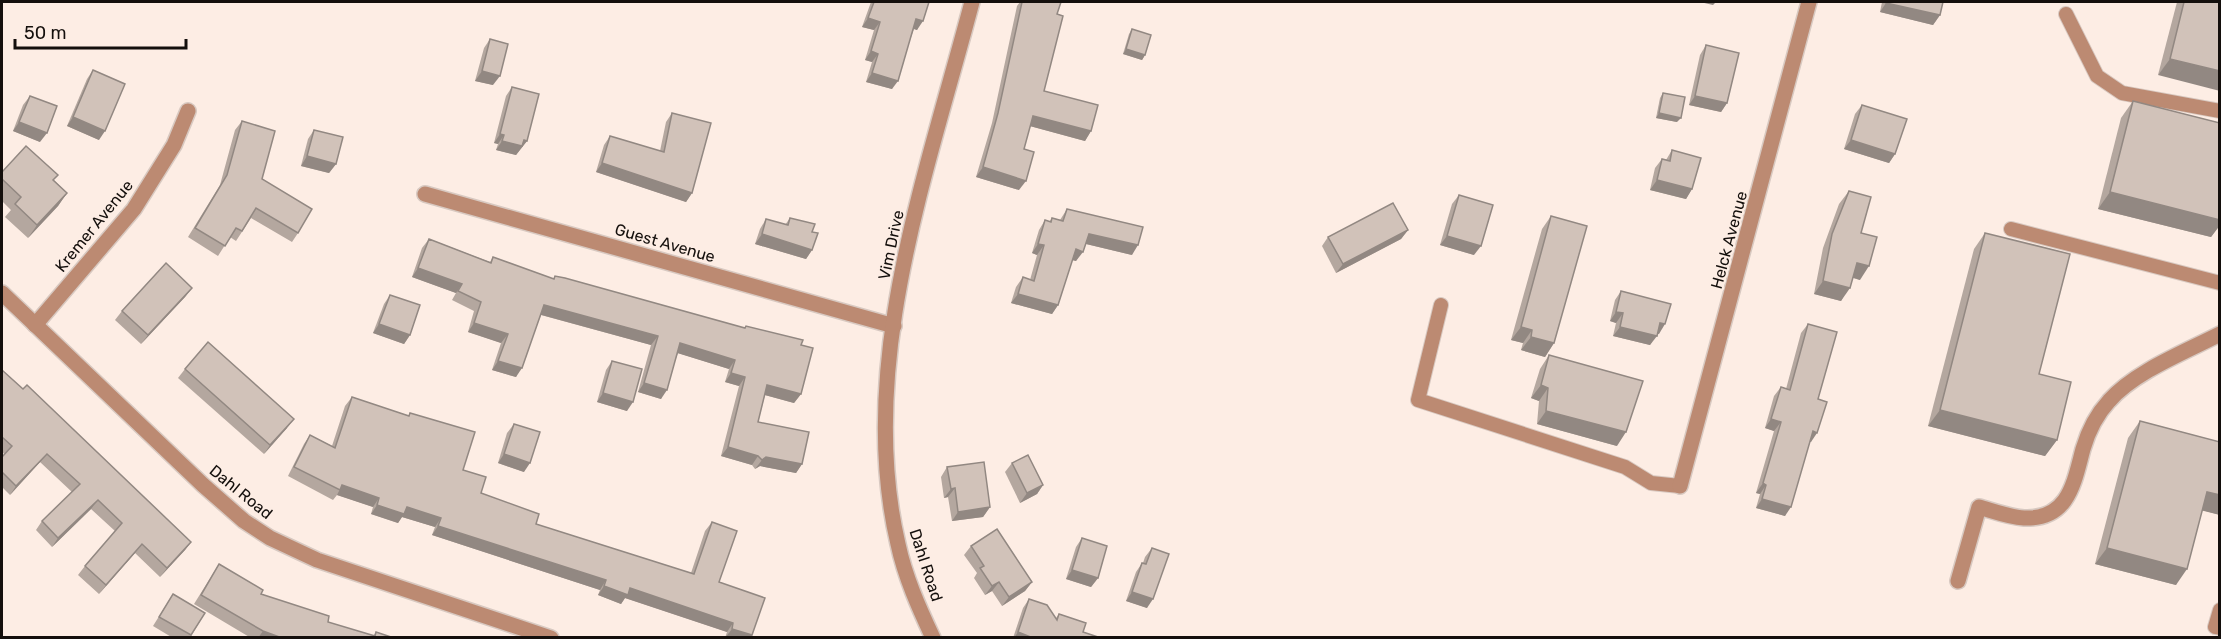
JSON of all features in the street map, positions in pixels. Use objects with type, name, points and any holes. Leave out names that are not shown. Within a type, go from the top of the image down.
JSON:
[{"type":"street","name":"Vim Drive","points":[[891,502],[884,422],[894,327],[921,195],[972,2]]},
{"type":"street","name":"Helck Avenue","points":[[1680,486],[1809,2]]},
{"type":"street","name":"Kremer Avenue","points":[[35,325],[134,209],[169,154],[188,111]]},
{"type":"street","name":"Guest Avenue","points":[[425,194],[894,327]]},
{"type":"street","name":"Dahl Road","points":[[2,292],[203,485],[244,521],[270,538],[317,560],[550,638]]},
{"type":"street","points":[[1958,581],[1979,507],[2022,518],[2037,517],[2053,511],[2066,500],[2074,486],[2084,447],[2094,422],[2109,400],[2129,382],[2220,334]]},
{"type":"street","name":"Dahl Road","points":[[891,502],[898,545],[916,601],[933,638]]},
{"type":"lane","points":[[2066,14],[2097,76],[2122,93],[2220,111]]},
{"type":"lane","points":[[2012,229],[2220,283]]},
{"type":"lane","points":[[1441,305],[1418,400],[1625,468],[1651,483],[1680,486]]},
{"type":"lane","points":[[2220,610],[2215,627],[2220,628]]},
{"type":"building","points":[[874,2],[929,2],[923,21],[916,19],[898,81],[872,73],[878,54],[871,51],[880,22],[868,18]]},
{"type":"building","points":[[1022,2],[1061,2],[1057,14],[1063,16],[1044,91],[1098,105],[1091,131],[1033,116],[1024,149],[1034,152],[1026,181],[983,167],[998,113]]},
{"type":"building","points":[[1886,2],[1943,2],[1940,15]]},
{"type":"building","points":[[2184,2],[2220,2],[2220,71],[2170,59]]},
{"type":"building","points":[[1132,29],[1151,35],[1145,55],[1126,49]]},
{"type":"building","points":[[490,39],[508,44],[500,76],[482,71]]},
{"type":"building","points":[[1706,45],[1739,53],[1727,103],[1695,96]]},
{"type":"building","points":[[93,70],[125,84],[105,131],[73,117]]},
{"type":"building","points":[[512,87],[539,94],[527,141],[524,140],[522,146],[502,141],[504,135],[500,134]]},
{"type":"building","points":[[1663,93],[1685,97],[1681,118],[1659,113]]},
{"type":"building","points":[[30,96],[57,106],[47,133],[19,122]]},
{"type":"building","points":[[2133,101],[2220,123],[2220,220],[2110,192]]},
{"type":"building","points":[[1862,105],[1907,119],[1895,154],[1851,140]]},
{"type":"building","points":[[672,113],[711,123],[692,193],[602,163],[610,136],[664,152]]},
{"type":"building","points":[[242,121],[275,131],[262,179],[312,209],[298,233],[256,208],[242,231],[236,228],[225,246],[195,228],[227,175]]},
{"type":"building","points":[[314,130],[343,137],[336,164],[307,156]]},
{"type":"building","points":[[26,146],[58,175],[53,180],[67,193],[37,225],[15,204],[21,197],[2,179],[2,172]]},
{"type":"building","points":[[1672,150],[1701,158],[1692,189],[1657,180],[1662,159],[1670,161]]},
{"type":"building","points":[[1849,191],[1871,197],[1861,233],[1877,237],[1869,266],[1857,263],[1850,288],[1823,281],[1832,234]]},
{"type":"building","points":[[1459,195],[1493,205],[1481,246],[1447,236]]},
{"type":"building","points":[[1393,203],[1408,230],[1343,264],[1328,237]]},
{"type":"building","points":[[1067,209],[1143,227],[1138,245],[1089,234],[1083,252],[1076,249],[1058,305],[1018,294],[1023,277],[1034,281],[1044,245],[1038,244],[1045,220],[1051,222],[1052,218],[1063,221]]},
{"type":"building","points":[[1551,216],[1587,226],[1554,343],[1531,337],[1532,330],[1521,327]]},
{"type":"building","points":[[790,218],[815,224],[812,232],[818,233],[812,250],[762,234],[766,219],[788,225]]},
{"type":"building","points":[[1985,233],[2070,254],[2039,374],[2071,382],[2057,440],[1940,410]]},
{"type":"building","points":[[429,239],[491,263],[493,257],[554,279],[555,276],[565,278],[745,328],[746,326],[803,340],[801,345],[813,348],[801,394],[767,385],[758,422],[809,432],[802,464],[766,457],[762,460],[758,456],[728,447],[745,377],[731,373],[735,360],[680,343],[667,390],[644,383],[658,336],[544,305],[522,368],[498,361],[508,334],[474,323],[481,302],[458,291],[462,284],[418,268]]},
{"type":"building","points":[[166,263],[192,288],[148,335],[122,311]]},
{"type":"building","points":[[1621,291],[1671,304],[1665,324],[1660,323],[1657,336],[1620,327],[1623,313],[1616,312]]},
{"type":"building","points":[[390,295],[420,305],[410,335],[379,324]]},
{"type":"building","points":[[1808,324],[1837,332],[1818,399],[1827,402],[1817,433],[1813,431],[1791,507],[1762,499],[1766,485],[1763,483],[1781,422],[1771,419],[1781,387],[1790,390]]},
{"type":"building","points":[[208,342],[294,419],[270,445],[185,369]]},
{"type":"building","points":[[1549,355],[1643,381],[1626,432],[1546,411],[1548,388],[1541,385]]},
{"type":"building","points":[[612,361],[642,369],[633,402],[603,393]]},
{"type":"building","points":[[2,370],[23,389],[27,385],[191,542],[167,568],[142,544],[106,585],[85,566],[122,523],[98,500],[58,538],[42,521],[80,484],[47,454],[16,486],[2,472],[2,457],[12,446],[2,437]]},
{"type":"building","points":[[352,397],[409,416],[410,413],[475,432],[463,470],[486,477],[481,493],[539,514],[536,524],[694,574],[712,522],[737,531],[719,582],[765,598],[752,635],[732,629],[733,623],[630,588],[628,595],[604,586],[606,580],[438,526],[441,518],[407,507],[404,514],[377,505],[379,498],[342,485],[340,490],[294,467],[310,435],[335,448]]},
{"type":"building","points":[[2140,421],[2220,442],[2220,495],[2207,492],[2187,569],[2107,548]]},
{"type":"building","points":[[514,424],[540,432],[530,463],[504,454]]},
{"type":"building","points":[[1028,455],[1043,485],[1027,493],[1012,463]]},
{"type":"building","points":[[984,462],[990,507],[958,512],[955,488],[951,489],[947,467]]},
{"type":"building","points":[[997,529],[1032,582],[1009,597],[999,582],[992,586],[980,568],[984,566],[971,546]]},
{"type":"building","points":[[1082,538],[1107,546],[1098,578],[1072,570]]},
{"type":"building","points":[[1152,548],[1169,554],[1153,599],[1132,592],[1142,563],[1146,564]]},
{"type":"building","points":[[219,564],[263,590],[261,594],[329,616],[328,622],[375,636],[376,632],[394,638],[282,638],[263,631],[201,595]]},
{"type":"building","points":[[173,594],[205,613],[191,635],[159,617]]},
{"type":"building","points":[[1029,599],[1047,605],[1057,620],[1059,614],[1086,623],[1083,632],[1101,638],[1033,638],[1018,632]]}]
